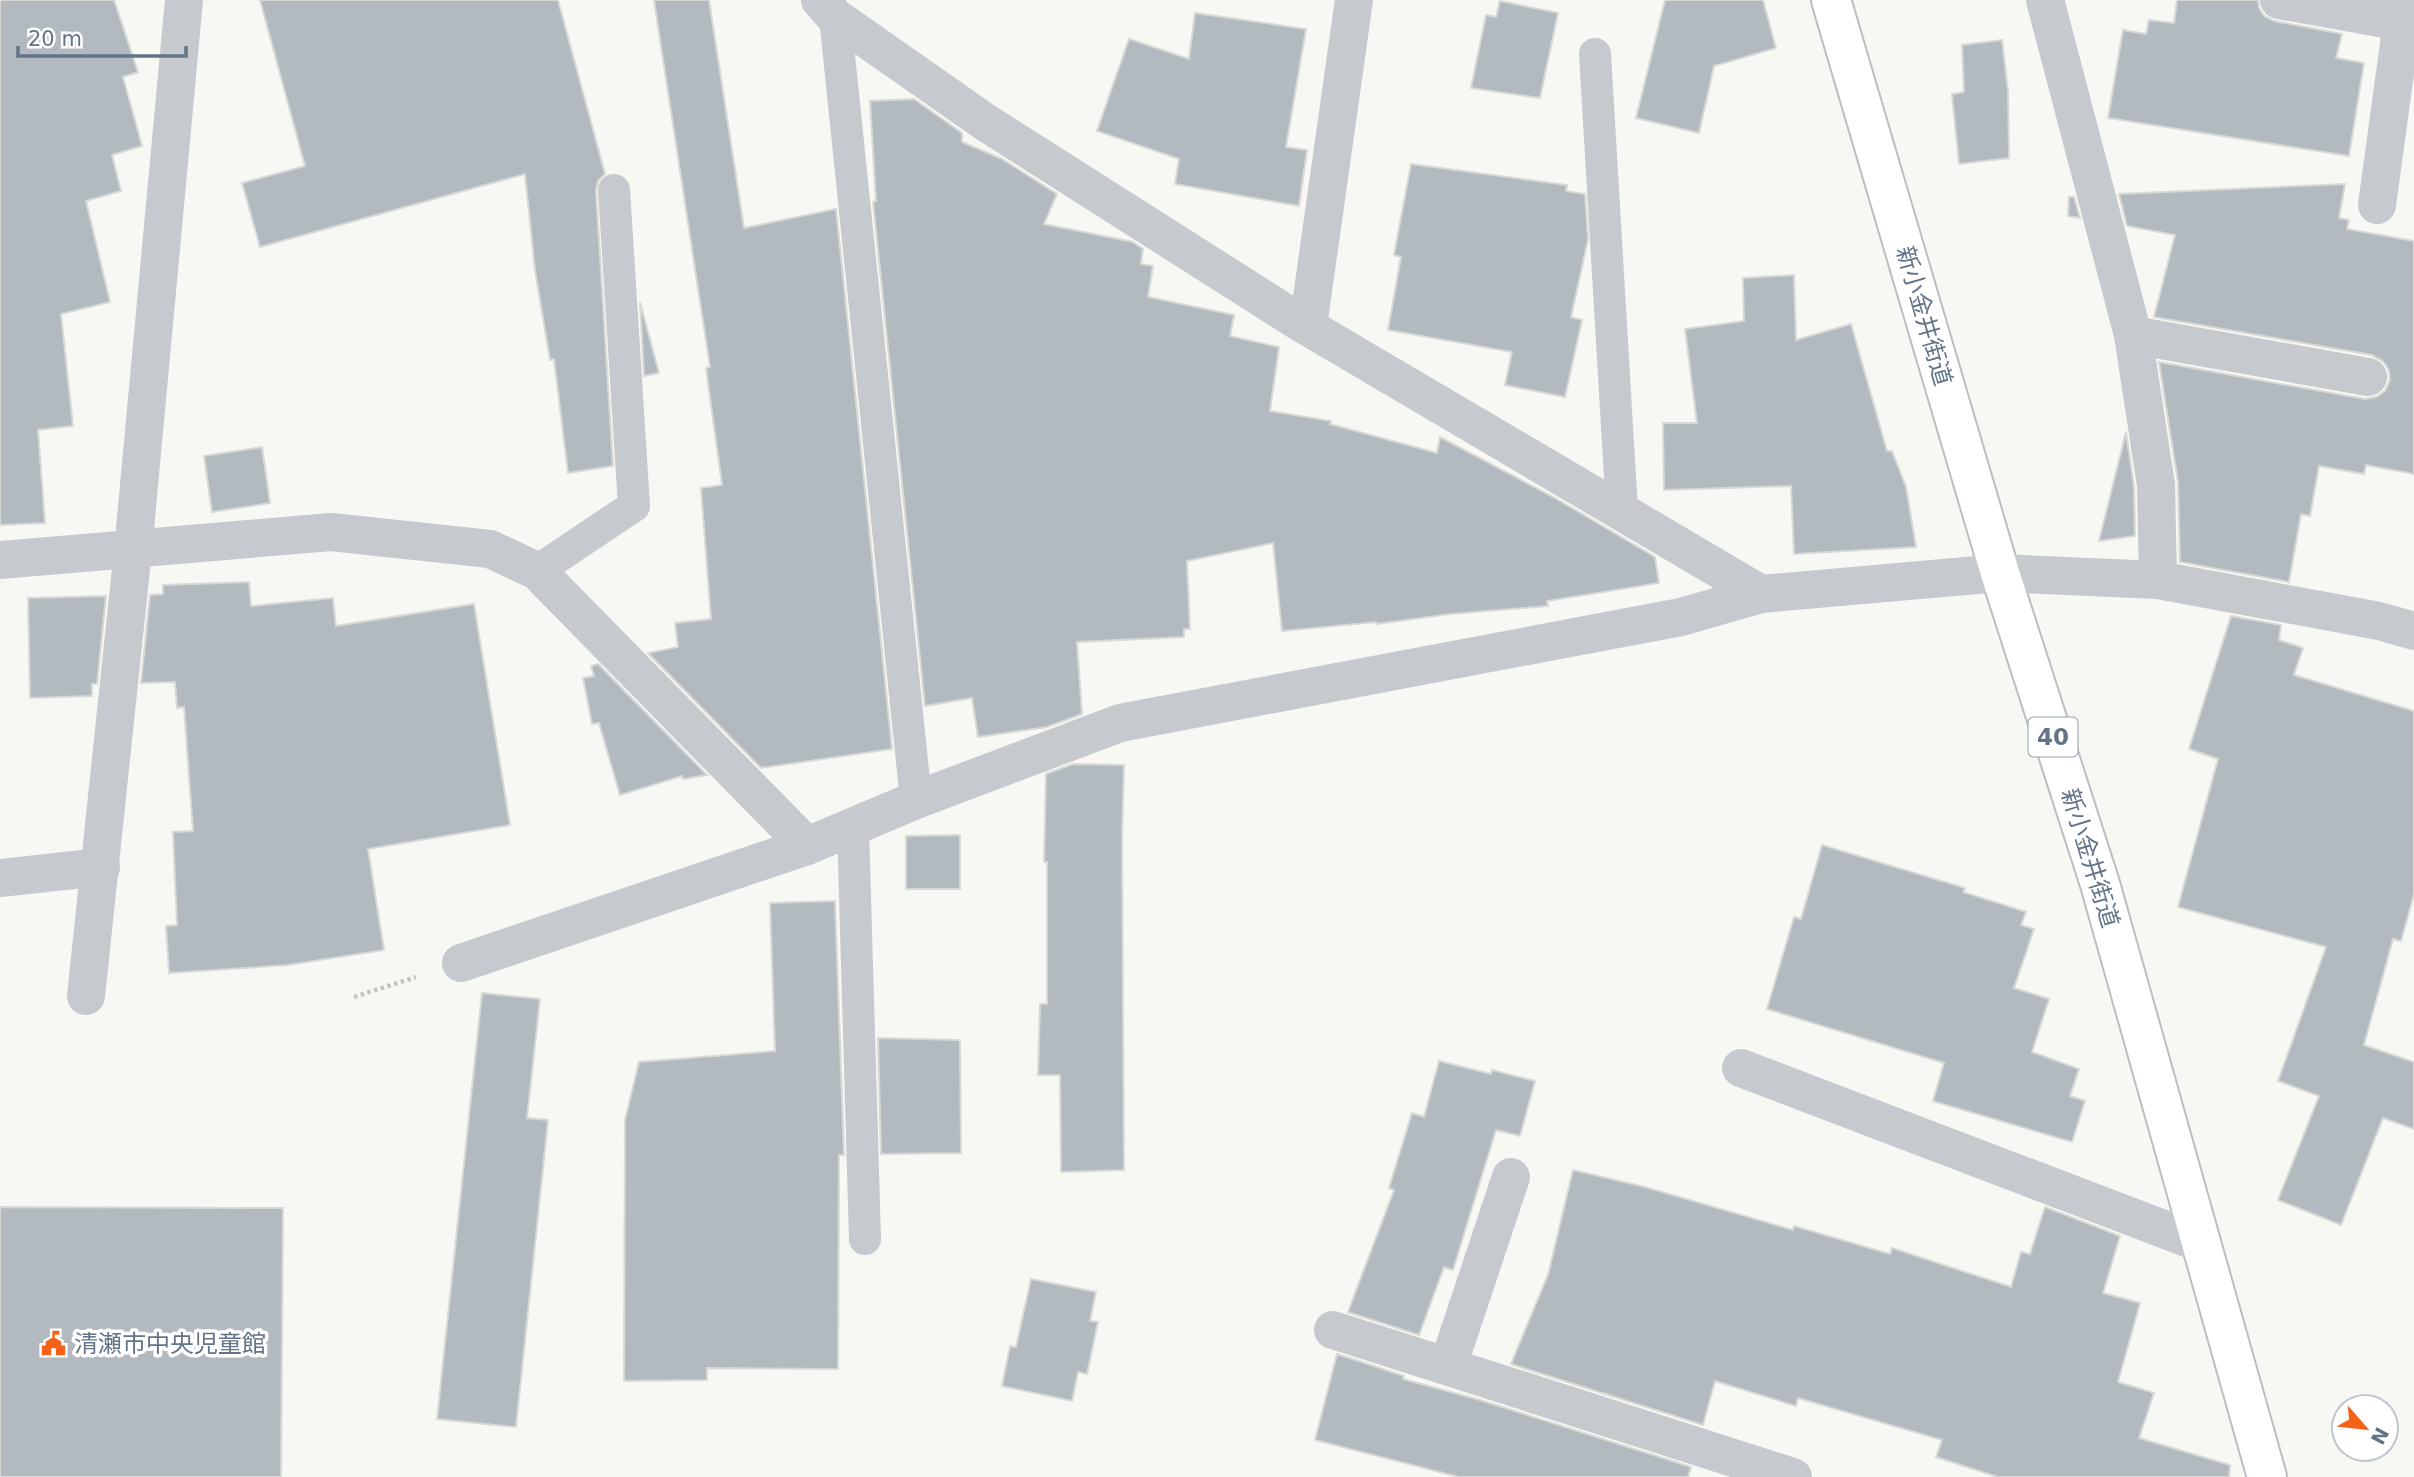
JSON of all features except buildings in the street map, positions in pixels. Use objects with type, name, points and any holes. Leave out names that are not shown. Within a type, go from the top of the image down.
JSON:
[{"type":"main road","name":"新小金井街道","points":[[1831,0],[2000,573],[2100,884],[2267,1477]]},
{"type":"street","points":[[86,996],[133,550],[184,0]]},
{"type":"street","points":[[1308,326],[1354,0]]},
{"type":"street","points":[[2045,0],[2133,335],[2156,485],[2158,580]]},
{"type":"street","points":[[2279,0],[2403,11],[2377,205]]},
{"type":"street","points":[[827,8],[985,122],[1308,326],[1761,594]]},
{"type":"street","points":[[2133,335],[2368,377]]},
{"type":"street","points":[[0,560],[331,532],[490,549],[537,571],[807,846]]},
{"type":"street","points":[[461,963],[807,846],[916,800],[1120,723],[1681,617],[1761,594],[2000,573],[2158,580],[2379,621],[2414,631]]},
{"type":"street","points":[[0,878],[101,867]]},
{"type":"street","points":[[1741,1069],[2200,1243]]},
{"type":"street","points":[[1448,1366],[1511,1177]]},
{"type":"street","points":[[1333,1330],[1793,1477]]},
{"type":"lane","points":[[827,8],[916,800]]},
{"type":"lane","points":[[1595,54],[1622,512]]},
{"type":"lane","points":[[537,571],[634,506],[614,190]]},
{"type":"lane","points":[[853,828],[865,1239]]},
{"type":"path","points":[[354,997],[461,963]]},
{"type":"place","name":"清瀬市中央児童館","points":[[54,1344]]}]
